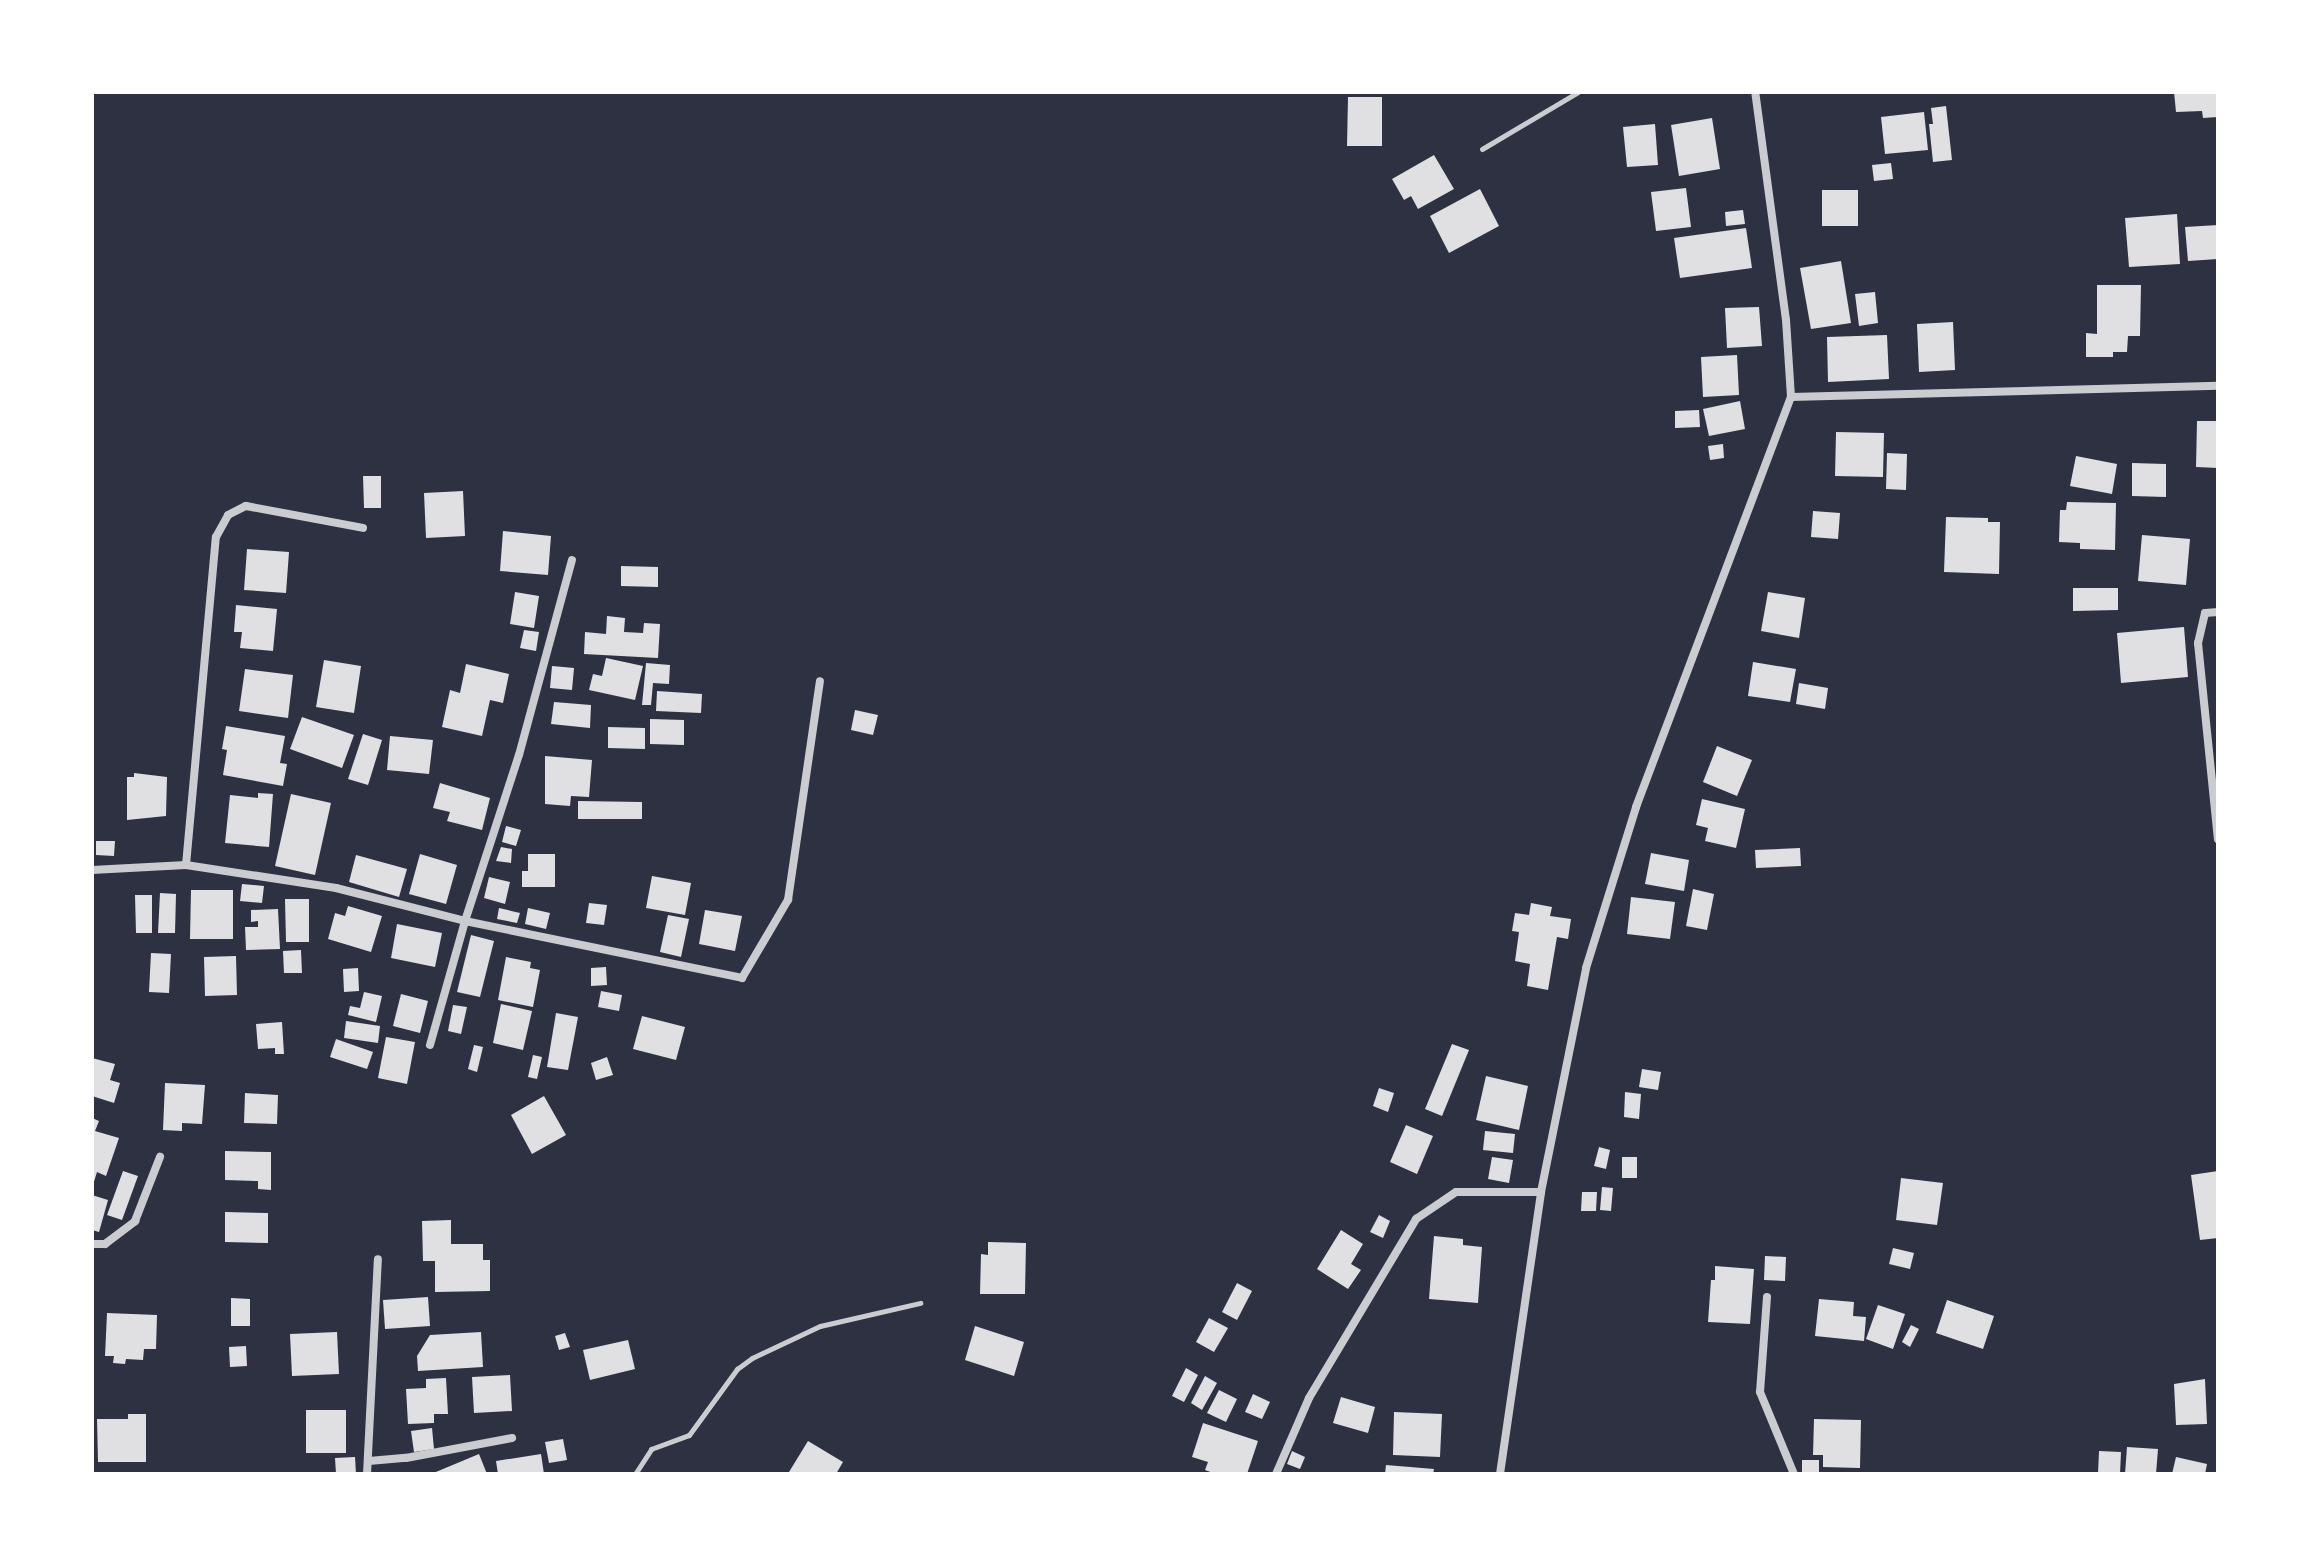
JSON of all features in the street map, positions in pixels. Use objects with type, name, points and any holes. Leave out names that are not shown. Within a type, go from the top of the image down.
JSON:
[{"type":"street","points":[[1500,1474],[1541,1192],[1586,968],[1631,822],[1791,397],[1786,320],[1755,92]]},
{"type":"street","points":[[1791,397],[2218,386]]},
{"type":"street","points":[[186,865],[216,537],[228,515],[246,506],[363,528]]},
{"type":"street","points":[[430,1045],[465,921],[519,755],[572,560]]},
{"type":"street","points":[[2218,612],[2205,613],[2198,643],[2218,839]]},
{"type":"street","points":[[92,870],[186,865],[336,888],[465,921],[742,978],[788,900],[820,681]]},
{"type":"street","points":[[92,1244],[105,1244],[135,1221],[160,1157]]},
{"type":"street","points":[[1276,1474],[1309,1398],[1416,1219],[1456,1192],[1541,1192]]},
{"type":"street","points":[[367,1474],[378,1259]]},
{"type":"street","points":[[1767,1297],[1760,1392],[1794,1474]]},
{"type":"street","points":[[369,1461],[406,1458],[512,1438]]},
{"type":"lane","points":[[1482,149],[1578,92]]},
{"type":"lane","points":[[635,1474],[651,1449],[689,1435],[737,1369],[752,1358],[820,1326],[920,1303]]},
{"type":"building","points":[[2174,92],[2218,92],[2218,117],[2203,118],[2202,111],[2176,112]]},
{"type":"building","points":[[1348,97],[1382,97],[1382,146],[1347,146]]},
{"type":"building","points":[[1946,106],[1952,160],[1933,162],[1929,124],[1933,124],[1931,108]]},
{"type":"building","points":[[1924,112],[1928,150],[1885,154],[1881,117]]},
{"type":"building","points":[[1712,118],[1720,169],[1679,176],[1671,125]]},
{"type":"building","points":[[1655,124],[1658,165],[1627,167],[1623,127]]},
{"type":"building","points":[[1434,155],[1454,189],[1418,209],[1411,196],[1404,200],[1392,179]]},
{"type":"building","points":[[1891,163],[1893,179],[1874,181],[1872,165]]},
{"type":"building","points":[[1686,188],[1691,227],[1656,231],[1651,192]]},
{"type":"building","points":[[1480,189],[1499,226],[1449,253],[1430,216]]},
{"type":"building","points":[[1822,190],[1858,190],[1858,226],[1822,226]]},
{"type":"building","points":[[1743,210],[1745,224],[1726,226],[1725,212]]},
{"type":"building","points":[[2177,214],[2180,264],[2129,267],[2125,218]]},
{"type":"building","points":[[2218,225],[2218,259],[2188,261],[2185,227]]},
{"type":"building","points":[[1746,228],[1752,268],[1680,278],[1674,238]]},
{"type":"building","points":[[1841,261],[1851,323],[1811,329],[1800,268]]},
{"type":"building","points":[[2097,285],[2141,285],[2140,336],[2128,336],[2127,352],[2113,352],[2113,357],[2086,357],[2086,333],[2097,334]]},
{"type":"building","points":[[1875,292],[1878,323],[1859,326],[1855,294]]},
{"type":"building","points":[[1759,307],[1762,346],[1727,348],[1725,308]]},
{"type":"building","points":[[1953,322],[1955,370],[1919,372],[1917,324]]},
{"type":"building","points":[[1887,335],[1889,379],[1828,382],[1827,337]]},
{"type":"building","points":[[1737,355],[1739,395],[1703,397],[1701,357]]},
{"type":"building","points":[[1740,401],[1745,429],[1709,436],[1703,409]]},
{"type":"building","points":[[1699,410],[1700,427],[1675,428],[1675,411]]},
{"type":"building","points":[[2197,421],[2218,421],[2218,468],[2196,467]]},
{"type":"building","points":[[1836,432],[1884,433],[1883,477],[1835,476]]},
{"type":"building","points":[[1723,444],[1724,458],[1710,460],[1708,446]]},
{"type":"building","points":[[1887,453],[1907,454],[1906,490],[1886,489]]},
{"type":"building","points":[[2076,456],[2117,464],[2112,494],[2070,486]]},
{"type":"building","points":[[2132,463],[2166,464],[2166,497],[2132,496]]},
{"type":"building","points":[[363,476],[381,476],[381,508],[364,508]]},
{"type":"building","points":[[463,491],[465,536],[426,538],[424,493]]},
{"type":"building","points":[[2067,502],[2116,503],[2115,550],[2080,549],[2080,543],[2059,542],[2060,510],[2066,510]]},
{"type":"building","points":[[1813,511],[1840,513],[1838,539],[1811,537]]},
{"type":"building","points":[[1946,517],[1988,518],[1988,522],[2000,522],[1999,574],[1944,572]]},
{"type":"building","points":[[503,531],[551,536],[548,575],[500,571]]},
{"type":"building","points":[[2142,535],[2190,539],[2186,585],[2138,581]]},
{"type":"building","points":[[247,549],[289,552],[286,593],[244,590]]},
{"type":"building","points":[[621,566],[658,567],[658,587],[621,586]]},
{"type":"building","points":[[2073,588],[2118,588],[2118,610],[2073,611]]},
{"type":"building","points":[[515,592],[539,596],[534,628],[510,624]]},
{"type":"building","points":[[1768,592],[1805,598],[1799,638],[1761,631]]},
{"type":"building","points":[[236,605],[277,609],[273,651],[240,648],[242,632],[234,632]]},
{"type":"building","points":[[607,616],[625,618],[624,632],[643,633],[644,623],[660,624],[658,658],[584,654],[585,632],[606,634]]},
{"type":"building","points":[[2184,627],[2188,677],[2121,683],[2117,633]]},
{"type":"building","points":[[524,630],[539,632],[536,651],[520,648]]},
{"type":"building","points":[[606,658],[643,666],[635,700],[589,690],[593,674],[602,676]]},
{"type":"building","points":[[324,660],[361,666],[354,713],[316,707]]},
{"type":"building","points":[[1753,662],[1796,669],[1790,702],[1748,696]]},
{"type":"building","points":[[646,663],[670,665],[669,684],[653,683],[651,705],[642,705]]},
{"type":"building","points":[[466,664],[509,674],[503,703],[490,700],[482,736],[442,727],[450,690],[460,693]]},
{"type":"building","points":[[552,666],[574,668],[572,690],[550,688]]},
{"type":"building","points":[[245,669],[293,675],[288,718],[239,711]]},
{"type":"building","points":[[1799,683],[1828,688],[1825,709],[1796,704]]},
{"type":"building","points":[[657,691],[702,694],[701,713],[656,711]]},
{"type":"building","points":[[554,702],[591,705],[590,728],[551,724]]},
{"type":"building","points":[[855,710],[878,715],[873,735],[851,730]]},
{"type":"building","points":[[302,717],[354,735],[342,768],[290,749]]},
{"type":"building","points":[[650,719],[684,720],[684,745],[650,744]]},
{"type":"building","points":[[226,726],[285,736],[280,763],[287,764],[283,786],[223,775],[227,750],[222,749]]},
{"type":"building","points":[[608,727],[645,728],[645,749],[608,748]]},
{"type":"building","points":[[363,734],[382,740],[368,785],[348,779]]},
{"type":"building","points":[[390,736],[433,740],[429,774],[387,770]]},
{"type":"building","points":[[1717,746],[1752,760],[1737,796],[1703,782]]},
{"type":"building","points":[[545,756],[592,760],[589,797],[571,796],[570,806],[545,804]]},
{"type":"building","points":[[134,773],[167,777],[166,816],[127,820],[127,777],[134,777]]},
{"type":"building","points":[[440,783],[490,798],[482,830],[447,821],[450,812],[433,808]]},
{"type":"building","points":[[258,793],[273,794],[269,847],[225,843],[230,795],[258,798]]},
{"type":"building","points":[[291,794],[331,803],[315,875],[275,866]]},
{"type":"building","points":[[1702,799],[1745,809],[1736,848],[1705,841],[1708,828],[1696,825]]},
{"type":"building","points":[[578,801],[642,802],[642,819],[578,819]]},
{"type":"building","points":[[506,826],[521,830],[516,846],[502,842]]},
{"type":"building","points":[[96,841],[115,841],[114,856],[96,855]]},
{"type":"building","points":[[501,847],[512,849],[511,863],[496,861]]},
{"type":"building","points":[[1800,848],[1801,866],[1756,868],[1755,850]]},
{"type":"building","points":[[1651,853],[1689,860],[1684,891],[1645,884]]},
{"type":"building","points":[[420,854],[457,865],[446,904],[409,894]]},
{"type":"building","points":[[528,854],[555,854],[555,887],[522,887],[522,871],[528,871]]},
{"type":"building","points":[[356,855],[407,869],[399,897],[349,882]]},
{"type":"building","points":[[652,876],[691,883],[685,915],[646,908]]},
{"type":"building","points":[[489,877],[510,882],[505,904],[484,898]]},
{"type":"building","points":[[242,884],[264,886],[262,903],[240,901]]},
{"type":"building","points":[[1693,889],[1714,894],[1707,930],[1686,926]]},
{"type":"building","points":[[191,890],[233,890],[233,939],[190,939]]},
{"type":"building","points":[[160,893],[176,894],[175,933],[158,933]]},
{"type":"building","points":[[135,895],[152,895],[152,933],[136,933]]},
{"type":"building","points":[[1631,897],[1675,902],[1670,939],[1627,934]]},
{"type":"building","points":[[285,899],[309,899],[309,942],[286,942]]},
{"type":"building","points":[[589,903],[607,905],[604,925],[586,923]]},
{"type":"building","points":[[1531,903],[1552,907],[1550,916],[1571,919],[1568,939],[1557,937],[1548,990],[1527,986],[1530,964],[1515,961],[1519,932],[1512,931],[1515,913],[1529,915]]},
{"type":"building","points":[[348,906],[382,916],[371,952],[328,939],[335,913],[345,916]]},
{"type":"building","points":[[499,908],[520,913],[517,923],[497,919]]},
{"type":"building","points":[[528,908],[550,913],[546,929],[525,924]]},
{"type":"building","points":[[278,909],[280,949],[246,950],[245,927],[258,927],[258,921],[251,922],[251,910]]},
{"type":"building","points":[[705,910],[742,916],[735,951],[699,944]]},
{"type":"building","points":[[668,915],[689,919],[681,957],[660,952]]},
{"type":"building","points":[[397,924],[442,933],[435,967],[391,958]]},
{"type":"building","points":[[471,935],[494,941],[480,997],[457,992]]},
{"type":"building","points":[[301,950],[302,973],[284,973],[283,951]]},
{"type":"building","points":[[151,953],[171,954],[169,993],[149,992]]},
{"type":"building","points":[[236,956],[237,995],[205,996],[204,957]]},
{"type":"building","points":[[506,957],[531,962],[530,968],[540,970],[533,1007],[498,1000]]},
{"type":"building","points":[[606,967],[607,985],[591,986],[591,968]]},
{"type":"building","points":[[358,968],[359,991],[344,992],[343,969]]},
{"type":"building","points":[[601,991],[622,995],[619,1011],[598,1007]]},
{"type":"building","points":[[364,992],[382,996],[376,1022],[348,1015],[350,1006],[360,1008]]},
{"type":"building","points":[[401,994],[428,1001],[420,1033],[393,1026]]},
{"type":"building","points":[[501,1004],[532,1011],[523,1050],[493,1043]]},
{"type":"building","points":[[453,1005],[467,1007],[461,1034],[448,1031]]},
{"type":"building","points":[[556,1013],[578,1017],[568,1070],[547,1067]]},
{"type":"building","points":[[642,1016],[685,1027],[676,1060],[633,1049]]},
{"type":"building","points":[[346,1021],[380,1026],[378,1043],[344,1038]]},
{"type":"building","points":[[282,1022],[284,1054],[275,1054],[275,1048],[258,1049],[256,1024]]},
{"type":"building","points":[[386,1037],[415,1042],[407,1084],[378,1078]]},
{"type":"building","points":[[336,1039],[373,1052],[367,1069],[330,1057]]},
{"type":"building","points":[[1452,1044],[1469,1050],[1442,1116],[1425,1109]]},
{"type":"building","points":[[474,1045],[483,1047],[477,1072],[468,1069]]},
{"type":"building","points":[[533,1055],[542,1057],[537,1079],[528,1077]]},
{"type":"building","points":[[607,1057],[613,1075],[596,1080],[591,1063]]},
{"type":"building","points":[[92,1058],[115,1064],[110,1080],[120,1083],[114,1103],[92,1096]]},
{"type":"building","points":[[1642,1069],[1661,1072],[1658,1090],[1639,1087]]},
{"type":"building","points":[[1486,1076],[1528,1086],[1519,1130],[1476,1120]]},
{"type":"building","points":[[165,1083],[205,1085],[202,1124],[182,1123],[182,1131],[163,1130]]},
{"type":"building","points":[[1379,1088],[1394,1093],[1388,1112],[1373,1106]]},
{"type":"building","points":[[1625,1092],[1641,1094],[1639,1119],[1624,1117]]},
{"type":"building","points":[[245,1093],[278,1095],[277,1124],[244,1123]]},
{"type":"building","points":[[544,1096],[566,1135],[532,1154],[511,1115]]},
{"type":"building","points":[[92,1118],[99,1121],[95,1131],[119,1138],[106,1176],[97,1172],[93,1185]]},
{"type":"building","points":[[1406,1125],[1433,1136],[1417,1174],[1390,1162]]},
{"type":"building","points":[[1485,1131],[1515,1134],[1513,1153],[1483,1150]]},
{"type":"building","points":[[1599,1147],[1610,1150],[1606,1169],[1594,1166]]},
{"type":"building","points":[[225,1151],[271,1152],[271,1190],[258,1189],[258,1181],[225,1180]]},
{"type":"building","points":[[1492,1157],[1513,1160],[1509,1183],[1488,1179]]},
{"type":"building","points":[[1622,1157],[1637,1157],[1637,1178],[1622,1178]]},
{"type":"building","points":[[123,1171],[138,1176],[122,1220],[107,1215]]},
{"type":"building","points":[[2218,1171],[2218,1238],[2200,1240],[2191,1175]]},
{"type":"building","points":[[1901,1178],[1943,1183],[1937,1225],[1896,1220]]},
{"type":"building","points":[[1602,1187],[1613,1188],[1611,1211],[1600,1210]]},
{"type":"building","points":[[1582,1192],[1597,1192],[1596,1211],[1581,1211]]},
{"type":"building","points":[[92,1195],[108,1200],[99,1232],[92,1230]]},
{"type":"building","points":[[225,1212],[268,1213],[268,1243],[225,1242]]},
{"type":"building","points":[[1379,1215],[1390,1221],[1383,1238],[1370,1232]]},
{"type":"building","points":[[451,1220],[451,1244],[483,1244],[483,1260],[490,1260],[490,1291],[435,1292],[435,1261],[423,1261],[422,1221]]},
{"type":"building","points":[[1341,1230],[1363,1244],[1351,1264],[1361,1270],[1348,1289],[1317,1269]]},
{"type":"building","points":[[1434,1236],[1463,1239],[1463,1245],[1482,1247],[1478,1303],[1429,1299]]},
{"type":"building","points":[[988,1242],[1026,1243],[1025,1294],[980,1294],[981,1254],[988,1255]]},
{"type":"building","points":[[1893,1248],[1914,1253],[1910,1269],[1889,1264]]},
{"type":"building","points":[[1765,1256],[1786,1257],[1785,1281],[1764,1280]]},
{"type":"building","points":[[1715,1266],[1754,1269],[1750,1324],[1708,1322]]},
{"type":"building","points":[[1237,1283],[1252,1291],[1237,1320],[1222,1312]]},
{"type":"building","points":[[428,1297],[430,1326],[385,1329],[383,1300]]},
{"type":"building","points":[[231,1298],[250,1299],[250,1326],[231,1326]]},
{"type":"building","points":[[1819,1299],[1854,1302],[1853,1316],[1866,1317],[1864,1341],[1815,1336]]},
{"type":"building","points":[[1947,1300],[1994,1316],[1983,1349],[1936,1333]]},
{"type":"building","points":[[1878,1305],[1905,1314],[1893,1349],[1866,1339]]},
{"type":"building","points":[[107,1313],[157,1315],[156,1349],[144,1349],[143,1360],[126,1359],[125,1364],[113,1363],[114,1356],[105,1356]]},
{"type":"building","points":[[1209,1318],[1228,1328],[1214,1352],[1196,1342]]},
{"type":"building","points":[[1911,1325],[1919,1329],[1910,1347],[1902,1342]]},
{"type":"building","points":[[975,1326],[1024,1342],[1014,1376],[965,1360]]},
{"type":"building","points":[[337,1332],[339,1374],[292,1376],[290,1334]]},
{"type":"building","points":[[481,1332],[483,1367],[418,1371],[417,1356],[430,1335]]},
{"type":"building","points":[[565,1333],[570,1347],[559,1350],[555,1336]]},
{"type":"building","points":[[628,1340],[635,1369],[590,1380],[583,1350]]},
{"type":"building","points":[[246,1346],[247,1366],[230,1367],[229,1347]]},
{"type":"building","points":[[1186,1368],[1198,1375],[1184,1402],[1172,1396]]},
{"type":"building","points":[[510,1375],[512,1411],[474,1413],[472,1377]]},
{"type":"building","points":[[1205,1376],[1217,1383],[1202,1410],[1191,1403]]},
{"type":"building","points":[[446,1378],[448,1414],[434,1414],[434,1423],[408,1424],[406,1389],[426,1388],[426,1379]]},
{"type":"building","points":[[2205,1379],[2207,1424],[2176,1425],[2174,1384]]},
{"type":"building","points":[[1219,1390],[1237,1399],[1226,1422],[1207,1413]]},
{"type":"building","points":[[1253,1394],[1270,1402],[1262,1419],[1245,1412]]},
{"type":"building","points":[[1341,1397],[1375,1407],[1368,1433],[1333,1423]]},
{"type":"building","points":[[306,1410],[346,1410],[346,1453],[306,1453]]},
{"type":"building","points":[[1394,1412],[1442,1414],[1440,1457],[1393,1455]]},
{"type":"building","points":[[128,1414],[146,1414],[146,1462],[98,1462],[97,1419],[128,1419]]},
{"type":"building","points":[[1814,1419],[1861,1420],[1860,1468],[1823,1467],[1823,1455],[1813,1455]]},
{"type":"building","points":[[1203,1423],[1258,1441],[1247,1474],[1216,1474],[1205,1470],[1208,1462],[1192,1457]]},
{"type":"building","points":[[432,1428],[434,1449],[414,1452],[411,1431]]},
{"type":"building","points":[[563,1439],[567,1460],[549,1463],[545,1442]]},
{"type":"building","points":[[808,1441],[843,1462],[836,1474],[789,1472]]},
{"type":"building","points":[[2127,1447],[2158,1449],[2156,1474],[2125,1474]]},
{"type":"building","points":[[1292,1451],[1305,1457],[1300,1469],[1287,1464]]},
{"type":"building","points":[[2099,1451],[2121,1452],[2120,1474],[2098,1474]]},
{"type":"building","points":[[479,1454],[487,1474],[431,1474]]},
{"type":"building","points":[[541,1454],[544,1474],[498,1474],[496,1461]]},
{"type":"building","points":[[355,1457],[356,1474],[336,1474],[335,1458]]},
{"type":"building","points":[[2176,1457],[2207,1464],[2205,1474],[2172,1474]]},
{"type":"building","points":[[1802,1460],[1819,1460],[1819,1474],[1802,1474]]},
{"type":"building","points":[[1386,1465],[1434,1469],[1433,1474],[1385,1474]]}]
